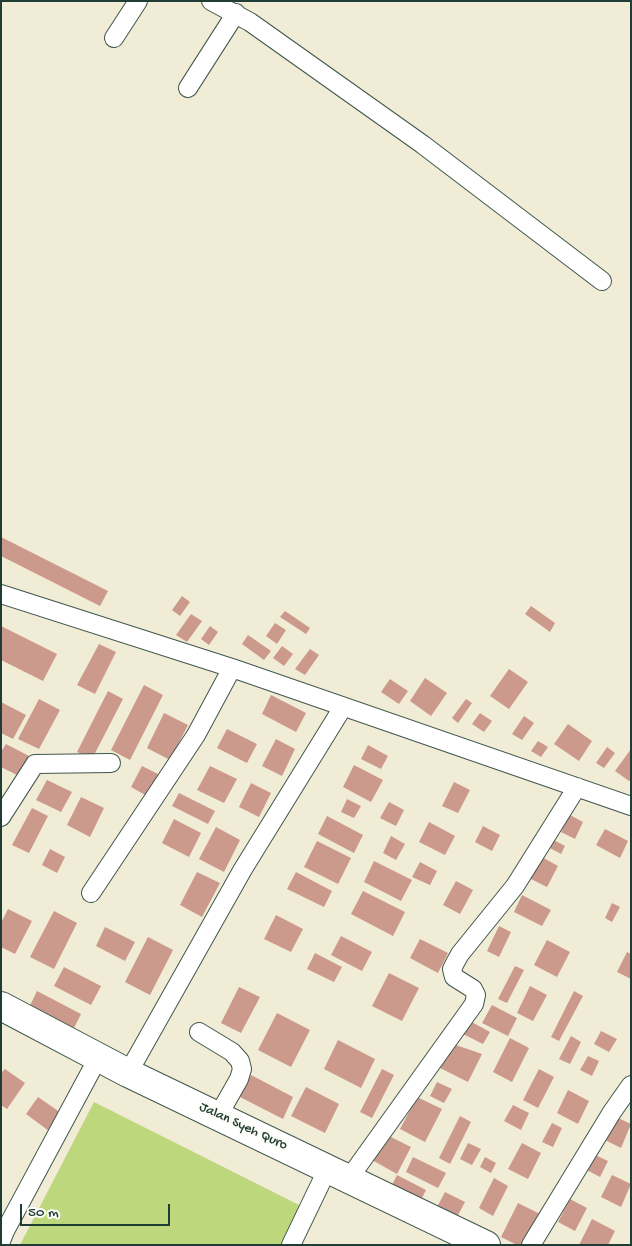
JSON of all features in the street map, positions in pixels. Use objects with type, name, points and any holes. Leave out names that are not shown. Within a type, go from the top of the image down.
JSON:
[{"type":"main road","name":"Jalan Syeh Quro","points":[[1,1006],[99,1056],[128,1073],[486,1245]]},
{"type":"street","points":[[114,38],[138,1]]},
{"type":"street","points":[[188,88],[222,5],[422,144],[602,281]]},
{"type":"street","points":[[1,594],[232,668],[631,806]]},
{"type":"street","points":[[91,894],[196,735],[232,668]]},
{"type":"street","points":[[128,1073],[243,869],[343,707]]},
{"type":"street","points":[[1,817],[35,764],[111,763]]},
{"type":"street","points":[[291,1245],[339,1173],[474,1004],[476,994],[473,989],[454,977],[452,969],[460,954],[515,886],[577,787]]},
{"type":"street","points":[[199,1032],[232,1052],[240,1060],[242,1069],[239,1079],[218,1116]]},
{"type":"street","points":[[1,1241],[99,1056]]},
{"type":"street","points":[[531,1245],[612,1112],[631,1086]]},
{"type":"green space","points":[[94,1102],[303,1207],[284,1245],[20,1245]]},
{"type":"building","points":[[1,537],[108,591],[100,606],[1,556]]},
{"type":"building","points":[[182,596],[190,602],[180,616],[172,610]]},
{"type":"building","points":[[531,606],[555,623],[550,632],[525,614]]},
{"type":"building","points":[[285,611],[310,628],[306,634],[280,617]]},
{"type":"building","points":[[191,614],[202,621],[187,642],[176,635]]},
{"type":"building","points":[[275,623],[286,630],[277,644],[266,636]]},
{"type":"building","points":[[1,626],[57,654],[43,681],[1,660]]},
{"type":"building","points":[[210,626],[218,632],[209,645],[201,639]]},
{"type":"building","points":[[248,635],[271,651],[264,660],[242,644]]},
{"type":"building","points":[[99,644],[116,652],[95,694],[77,685]]},
{"type":"building","points":[[282,646],[293,654],[284,666],[273,658]]},
{"type":"building","points":[[310,649],[319,655],[305,675],[295,669]]},
{"type":"building","points":[[509,669],[528,682],[509,709],[490,696]]},
{"type":"building","points":[[425,678],[447,693],[431,716],[410,701]]},
{"type":"building","points":[[390,679],[408,691],[399,704],[381,692]]},
{"type":"building","points":[[144,685],[163,695],[130,760],[111,750]]},
{"type":"building","points":[[108,691],[123,699],[92,759],[77,752]]},
{"type":"building","points":[[271,695],[306,713],[296,732],[262,714]]},
{"type":"building","points":[[39,699],[60,710],[39,749],[18,739]]},
{"type":"building","points":[[466,699],[472,703],[458,723],[452,718]]},
{"type":"building","points":[[1,702],[26,715],[13,739],[1,733]]},
{"type":"building","points":[[164,713],[188,725],[170,760],[147,748]]},
{"type":"building","points":[[480,713],[492,721],[484,732],[472,724]]},
{"type":"building","points":[[524,716],[534,723],[522,740],[512,734]]},
{"type":"building","points":[[568,724],[592,741],[579,761],[554,744]]},
{"type":"building","points":[[227,729],[257,744],[247,763],[217,748]]},
{"type":"building","points":[[276,739],[295,749],[282,776],[262,766]]},
{"type":"building","points":[[538,741],[548,747],[541,757],[531,751]]},
{"type":"building","points":[[6,744],[29,756],[19,776],[1,767],[1,752]]},
{"type":"building","points":[[368,745],[388,756],[381,769],[361,759]]},
{"type":"building","points":[[607,747],[615,753],[604,768],[596,763]]},
{"type":"building","points":[[631,749],[631,779],[629,781],[615,771]]},
{"type":"building","points":[[354,765],[383,780],[371,802],[343,787]]},
{"type":"building","points":[[142,766],[158,774],[147,796],[131,787]]},
{"type":"building","points":[[210,766],[237,779],[224,803],[197,790]]},
{"type":"building","points":[[47,780],[72,792],[61,812],[36,800]]},
{"type":"building","points":[[454,782],[470,790],[458,813],[442,806]]},
{"type":"building","points":[[251,783],[271,793],[259,817],[239,807]]},
{"type":"building","points":[[179,793],[215,811],[208,824],[172,806]]},
{"type":"building","points":[[81,797],[104,808],[90,837],[67,825]]},
{"type":"building","points":[[347,799],[361,806],[354,818],[341,812]]},
{"type":"building","points":[[389,802],[404,810],[396,826],[380,818]]},
{"type":"building","points":[[32,808],[48,816],[29,853],[12,845]]},
{"type":"building","points":[[570,815],[583,822],[575,839],[561,832]]},
{"type":"building","points":[[327,816],[363,835],[354,853],[318,834]]},
{"type":"building","points":[[174,819],[201,833],[189,857],[162,843]]},
{"type":"building","points":[[429,822],[455,836],[445,855],[419,842]]},
{"type":"building","points":[[483,826],[500,835],[492,851],[475,842]]},
{"type":"building","points":[[216,827],[240,840],[224,872],[199,859]]},
{"type":"building","points":[[605,829],[628,841],[620,858],[596,845]]},
{"type":"building","points":[[391,836],[405,844],[396,860],[383,853]]},
{"type":"building","points":[[552,839],[565,846],[561,854],[548,847]]},
{"type":"building","points":[[317,841],[351,858],[338,884],[304,867]]},
{"type":"building","points":[[50,849],[65,857],[57,873],[42,865]]},
{"type":"building","points":[[540,856],[558,866],[547,887],[529,878]]},
{"type":"building","points":[[374,861],[412,880],[401,901],[364,882]]},
{"type":"building","points":[[420,862],[437,871],[430,885],[412,877]]},
{"type":"building","points":[[197,872],[220,883],[202,917],[180,905]]},
{"type":"building","points":[[296,872],[332,891],[324,907],[287,889]]},
{"type":"building","points":[[456,881],[473,890],[460,914],[443,905]]},
{"type":"building","points":[[363,891],[405,912],[393,936],[351,914]]},
{"type":"building","points":[[522,895],[551,910],[542,926],[514,912]]},
{"type":"building","points":[[612,903],[620,907],[612,922],[605,918]]},
{"type":"building","points":[[8,909],[32,921],[15,954],[1,947],[1,923]]},
{"type":"building","points":[[54,911],[77,923],[54,969],[30,957]]},
{"type":"building","points":[[276,915],[303,929],[291,952],[264,939]]},
{"type":"building","points":[[499,926],[511,932],[499,957],[487,951]]},
{"type":"building","points":[[105,927],[135,942],[125,961],[96,946]]},
{"type":"building","points":[[341,936],[372,952],[362,971],[331,955]]},
{"type":"building","points":[[148,937],[173,950],[150,995],[125,982]]},
{"type":"building","points":[[420,939],[448,953],[438,973],[410,958]]},
{"type":"building","points":[[547,940],[570,952],[557,977],[534,965]]},
{"type":"building","points":[[627,952],[631,954],[631,979],[617,972]]},
{"type":"building","points":[[315,953],[342,967],[334,982],[307,969]]},
{"type":"building","points":[[515,966],[524,970],[507,1003],[498,999]]},
{"type":"building","points":[[64,967],[101,986],[91,1005],[54,986]]},
{"type":"building","points":[[389,973],[419,988],[402,1021],[372,1006]]},
{"type":"building","points":[[530,986],[547,995],[533,1021],[517,1013]]},
{"type":"building","points":[[239,987],[260,997],[241,1033],[221,1023]]},
{"type":"building","points":[[37,991],[81,1014],[69,1038],[25,1016]]},
{"type":"building","points":[[574,991],[583,996],[559,1041],[551,1037]]},
{"type":"building","points":[[492,1005],[517,1018],[508,1036],[482,1023]]},
{"type":"building","points":[[277,1013],[310,1030],[291,1067],[258,1050]]},
{"type":"building","points":[[468,1020],[490,1032],[483,1044],[461,1033]]},
{"type":"building","points":[[601,1031],[617,1039],[609,1052],[594,1044]]},
{"type":"building","points":[[571,1036],[581,1042],[570,1064],[559,1059]]},
{"type":"building","points":[[510,1038],[529,1048],[512,1082],[493,1072]]},
{"type":"building","points":[[338,1040],[375,1059],[361,1088],[324,1069]]},
{"type":"building","points":[[453,1044],[482,1054],[468,1082],[438,1067]]},
{"type":"building","points":[[588,1056],[599,1061],[592,1076],[580,1070]]},
{"type":"building","points":[[5,1069],[25,1083],[7,1109],[1,1105],[1,1073]]},
{"type":"building","points":[[382,1069],[394,1075],[372,1118],[360,1112]]},
{"type":"building","points":[[539,1069],[554,1077],[538,1108],[523,1100]]},
{"type":"building","points":[[251,1075],[293,1097],[283,1119],[240,1097]]},
{"type":"building","points":[[437,1082],[452,1089],[444,1103],[430,1096]]},
{"type":"building","points":[[306,1087],[339,1104],[325,1133],[291,1116]]},
{"type":"building","points":[[568,1090],[589,1101],[578,1124],[557,1113]]},
{"type":"building","points":[[38,1097],[61,1113],[49,1131],[26,1114]]},
{"type":"building","points":[[417,1097],[442,1109],[425,1142],[400,1129]]},
{"type":"building","points":[[513,1105],[529,1113],[521,1130],[504,1121]]},
{"type":"building","points":[[460,1116],[471,1122],[450,1164],[439,1158]]},
{"type":"building","points":[[614,1116],[631,1124],[621,1148],[603,1139]]},
{"type":"building","points":[[552,1123],[562,1128],[553,1147],[542,1142]]},
{"type":"building","points":[[385,1134],[411,1147],[397,1174],[372,1160]]},
{"type":"building","points":[[468,1143],[481,1149],[472,1165],[460,1159]]},
{"type":"building","points":[[522,1143],[541,1153],[528,1179],[508,1169]]},
{"type":"building","points":[[591,1153],[608,1161],[600,1177],[583,1168]]},
{"type":"building","points":[[413,1157],[446,1173],[438,1188],[406,1172]]},
{"type":"building","points":[[485,1157],[496,1163],[491,1173],[480,1167]]},
{"type":"building","points":[[397,1175],[426,1190],[418,1206],[389,1191]]},
{"type":"building","points":[[612,1175],[631,1184],[621,1207],[601,1197]]},
{"type":"building","points":[[494,1178],[508,1186],[493,1216],[479,1208]]},
{"type":"building","points":[[445,1192],[465,1202],[456,1219],[436,1209]]},
{"type":"building","points":[[570,1199],[587,1208],[575,1231],[558,1222]]},
{"type":"building","points":[[518,1203],[540,1214],[524,1245],[517,1245],[501,1237]]},
{"type":"building","points":[[592,1219],[615,1231],[608,1245],[579,1245]]}]
